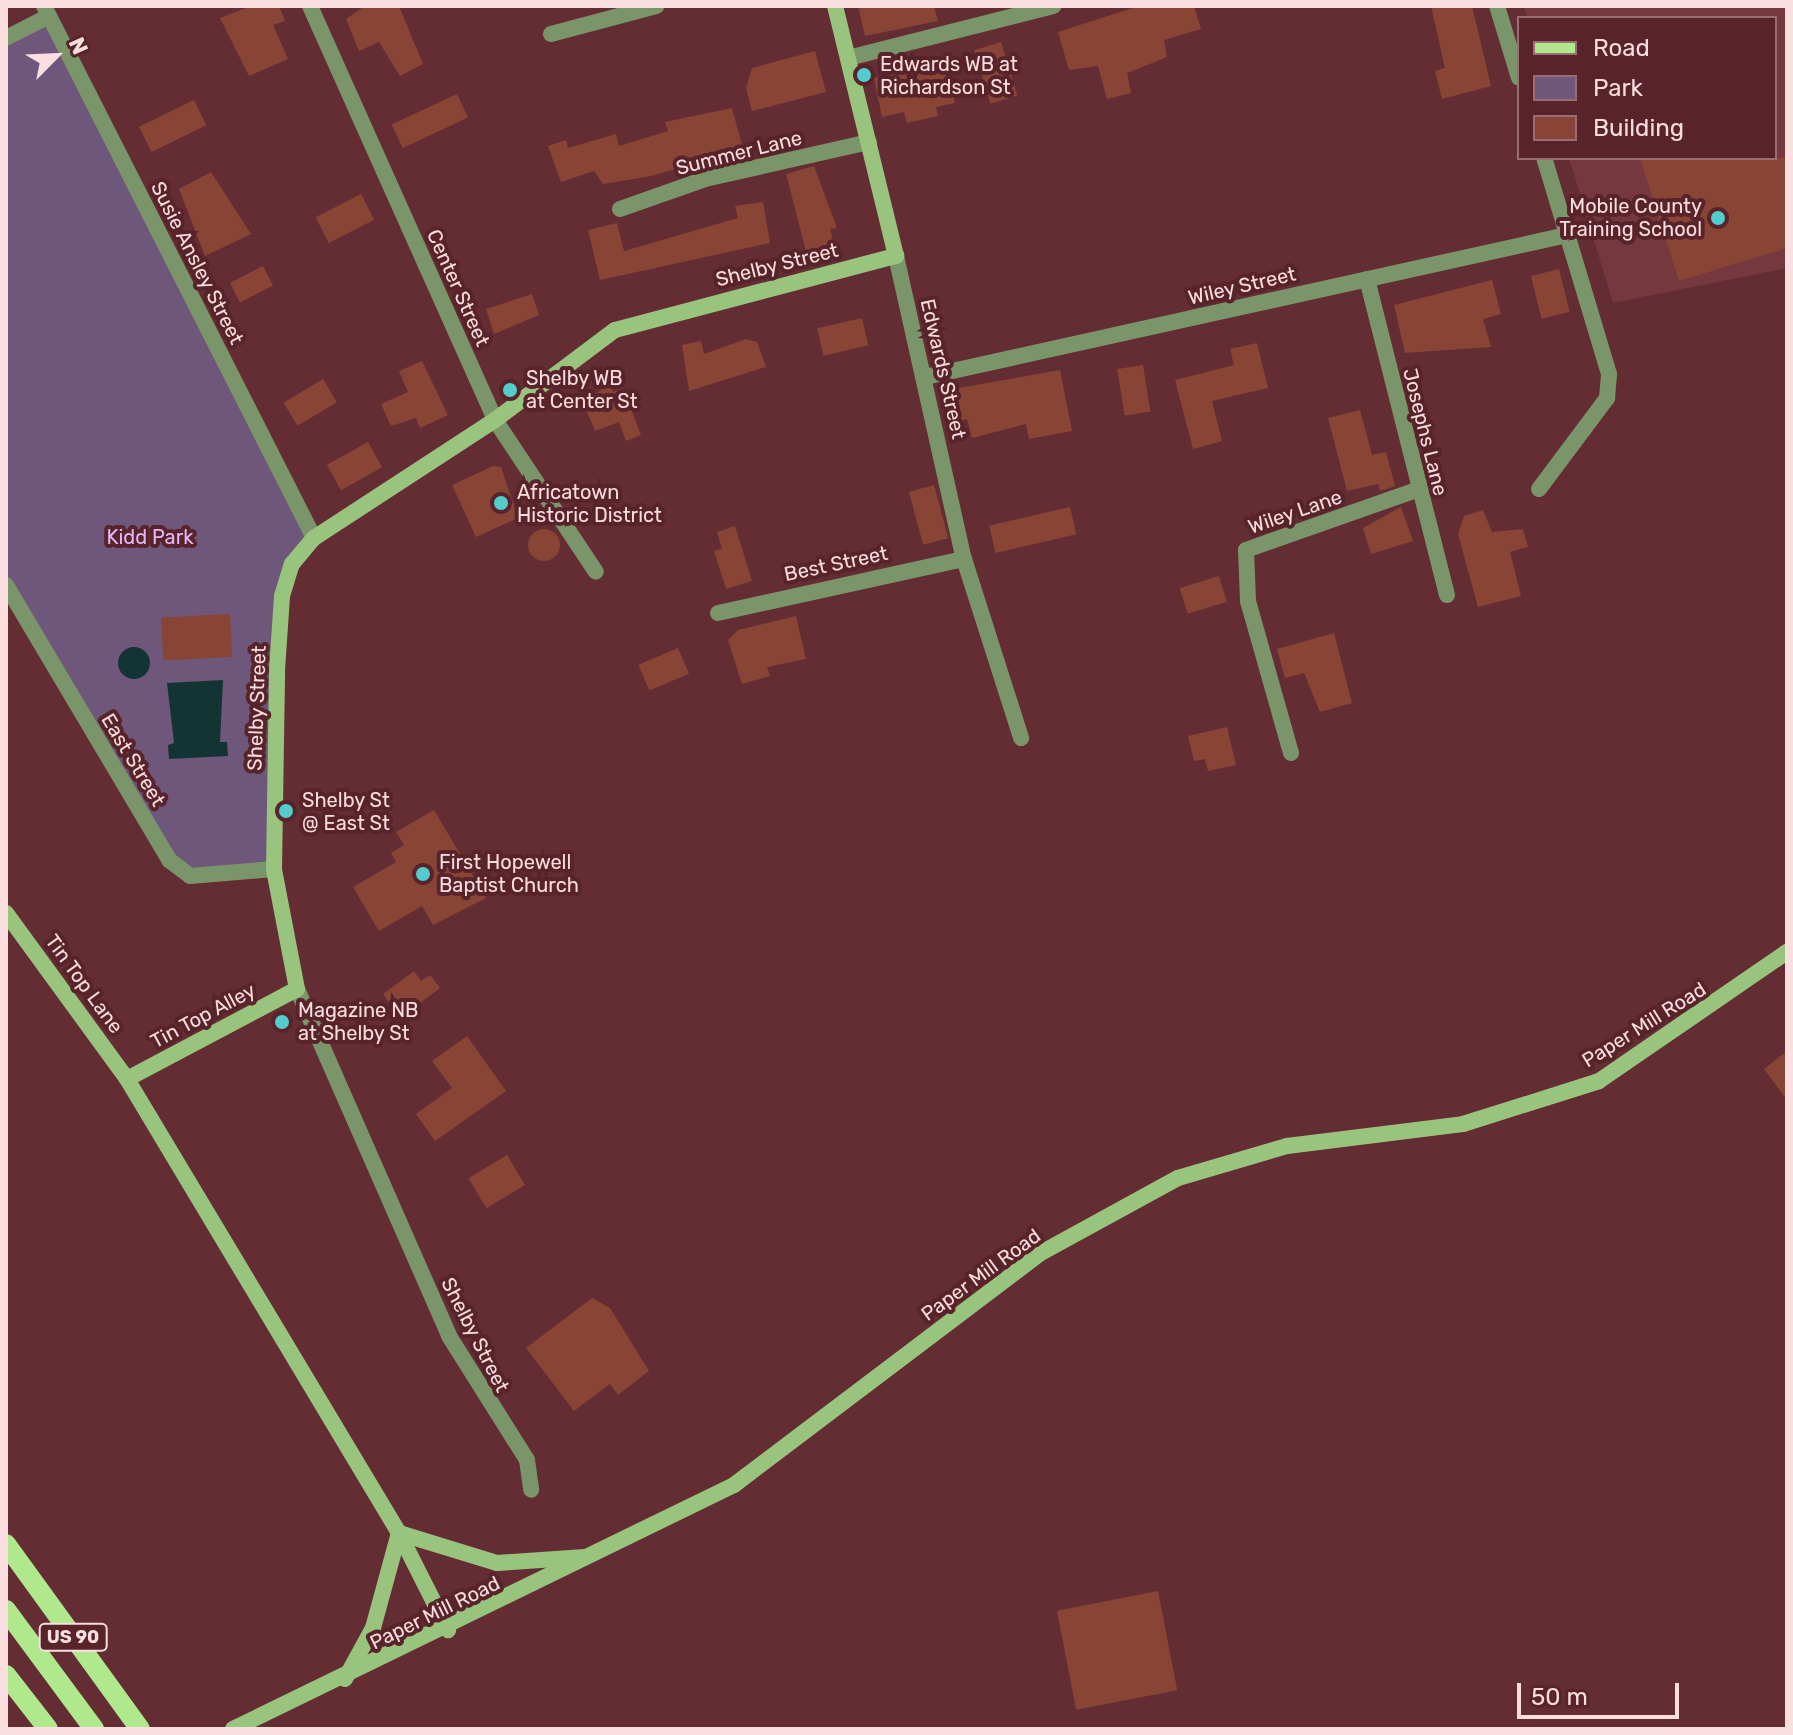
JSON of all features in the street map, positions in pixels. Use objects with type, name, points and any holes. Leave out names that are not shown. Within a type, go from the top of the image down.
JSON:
[{"type":"main road","name":"US 90","points":[[6,1544],[140,1729]]},
{"type":"main road","name":"US 90","points":[[6,1610],[94,1729]]},
{"type":"main road","points":[[6,1675],[48,1729]]},
{"type":"street","name":"Center Street","points":[[310,6],[495,420],[596,572]]},
{"type":"street","points":[[551,34],[656,6]]},
{"type":"street","name":"Edwards Street","points":[[835,6],[925,377],[964,559],[1021,738]]},
{"type":"street","points":[[848,58],[1054,6]]},
{"type":"street","points":[[1497,6],[1517,71]]},
{"type":"street","points":[[6,38],[47,11]]},
{"type":"street","name":"Susie Ansley Street","points":[[47,11],[314,538]]},
{"type":"street","name":"Summer Lane","points":[[620,209],[705,179],[869,142]]},
{"type":"street","points":[[1539,489],[1607,398],[1609,374],[1545,160]]},
{"type":"street","name":"Wiley Street","points":[[925,377],[1567,235]]},
{"type":"street","name":"Shelby Street","points":[[531,1490],[527,1460],[449,1336],[297,989],[274,869],[282,596],[292,564],[314,538],[495,420],[615,330],[896,256]]},
{"type":"street","name":"Josephs Lane","points":[[1367,279],[1447,595]]},
{"type":"street","name":"Wiley Lane","points":[[1291,753],[1248,601],[1246,550],[1419,489]]},
{"type":"street","name":"Best Street","points":[[718,613],[964,559]]},
{"type":"street","name":"East Street","points":[[6,585],[169,860],[190,876],[274,869]]},
{"type":"street","name":"Tin Top Lane","points":[[6,913],[127,1079],[399,1533],[448,1630]]},
{"type":"street","name":"Paper Mill Road","points":[[233,1729],[448,1630],[734,1485],[1039,1254],[1178,1178],[1287,1146],[1463,1124],[1599,1081],[1787,952]]},
{"type":"street","name":"Tin Top Alley","points":[[127,1079],[297,989]]},
{"type":"street","points":[[345,1679],[373,1628],[399,1533],[497,1563],[592,1557]]},
{"type":"shaded area","points":[[1524,6],[1787,6],[1787,268],[1613,303],[1570,160],[1777,160],[1777,16],[1526,16]]},
{"type":"green space","name":"Kidd Park","points":[[49,16],[314,538],[282,596],[274,869],[190,876],[169,860],[6,585],[6,38]]},
{"type":"water","points":[[134,647],[145,652],[150,663],[145,674],[134,679],[123,674],[118,663],[123,652]]},
{"type":"water","points":[[223,680],[220,742],[227,742],[228,756],[169,759],[168,745],[174,743],[167,683]]},
{"type":"building","points":[[251,6],[279,6],[285,21],[273,25],[288,59],[249,76],[220,18]]},
{"type":"building","points":[[365,6],[399,6],[423,64],[400,76],[379,42],[359,51],[346,19]]},
{"type":"building","points":[[858,6],[934,6],[938,21],[865,36]]},
{"type":"building","points":[[1139,6],[1194,6],[1201,29],[1164,40],[1167,57],[1127,73],[1131,93],[1107,99],[1098,66],[1069,70],[1058,32]]},
{"type":"building","points":[[1431,6],[1472,6],[1491,86],[1442,99],[1435,71],[1445,68]]},
{"type":"building","points":[[1001,42],[1017,96],[991,104],[974,50]]},
{"type":"building","points":[[815,51],[826,92],[752,111],[746,88],[752,68]]},
{"type":"building","points":[[946,58],[955,103],[936,107],[938,116],[907,123],[904,112],[882,117],[874,78]]},
{"type":"building","points":[[457,94],[468,118],[403,148],[392,124]]},
{"type":"building","points":[[194,100],[206,125],[151,152],[139,127]]},
{"type":"building","points":[[732,108],[743,149],[651,176],[603,184],[594,171],[561,182],[548,146],[566,140],[568,148],[616,134],[619,146],[668,131],[665,122]]},
{"type":"building","name":"Mobile County Training School","points":[[1787,158],[1787,248],[1679,281],[1641,160]]},
{"type":"building","points":[[814,166],[837,228],[830,229],[835,248],[807,255],[786,174]]},
{"type":"building","points":[[211,172],[251,234],[205,256],[179,189]]},
{"type":"building","points":[[361,194],[374,220],[329,243],[316,217]]},
{"type":"building","points":[[763,202],[770,243],[600,280],[588,230],[617,223],[624,251],[738,218],[735,206]]},
{"type":"building","points":[[263,266],[273,286],[240,302],[230,283]]},
{"type":"building","points":[[1559,269],[1570,312],[1542,319],[1531,276]]},
{"type":"building","points":[[1492,280],[1501,314],[1483,319],[1491,347],[1405,353],[1394,305]]},
{"type":"building","points":[[532,294],[539,315],[494,334],[486,309]]},
{"type":"building","points":[[862,318],[868,345],[823,356],[817,328]]},
{"type":"building","points":[[746,339],[757,342],[766,367],[689,391],[682,345],[701,341],[704,354]]},
{"type":"building","points":[[1257,343],[1268,388],[1212,401],[1222,441],[1193,449],[1175,380],[1234,365],[1230,349]]},
{"type":"building","points":[[422,361],[448,415],[420,428],[416,418],[391,426],[381,404],[408,392],[399,371]]},
{"type":"building","points":[[1143,365],[1150,411],[1125,415],[1117,369]]},
{"type":"building","points":[[1060,370],[1072,431],[1029,439],[1026,424],[972,438],[967,419],[956,422],[948,390]]},
{"type":"building","points":[[323,379],[337,402],[297,426],[284,403]]},
{"type":"building","points":[[610,384],[613,392],[623,388],[641,435],[626,441],[619,422],[595,431],[583,402]]},
{"type":"building","points":[[1360,410],[1372,455],[1386,452],[1395,486],[1380,491],[1378,484],[1347,491],[1328,418]]},
{"type":"building","points":[[368,442],[382,467],[341,490],[327,465]]},
{"type":"building","points":[[493,466],[501,467],[518,518],[476,537],[452,485]]},
{"type":"building","points":[[934,485],[948,538],[923,545],[909,492]]},
{"type":"building","points":[[1070,507],[1076,534],[995,553],[989,526]]},
{"type":"building","points":[[1401,507],[1413,541],[1371,554],[1363,528]]},
{"type":"building","points":[[1483,510],[1492,532],[1523,529],[1528,547],[1510,552],[1521,596],[1478,607],[1458,534],[1464,516]]},
{"type":"building","points":[[735,526],[752,581],[726,589],[714,551],[722,549],[717,532]]},
{"type":"building","points":[[544,529],[555,534],[560,545],[555,556],[544,561],[533,556],[528,545],[533,534]]},
{"type":"building","points":[[1219,576],[1227,602],[1188,614],[1180,588]]},
{"type":"building","points":[[230,614],[232,657],[163,661],[161,618]]},
{"type":"building","points":[[796,616],[806,659],[767,667],[770,676],[742,684],[728,640],[738,630]]},
{"type":"building","points":[[1334,633],[1352,703],[1320,712],[1304,673],[1285,678],[1277,649]]},
{"type":"building","points":[[678,648],[689,674],[649,691],[638,665]]},
{"type":"building","points":[[1227,727],[1236,765],[1208,771],[1205,759],[1194,761],[1188,736]]},
{"type":"building","name":"First Hopewell Baptist Church","points":[[434,810],[486,898],[433,925],[422,906],[379,931],[353,887],[396,862],[391,853],[404,845],[396,832]]},
{"type":"building","points":[[414,971],[421,981],[430,975],[440,988],[400,1018],[383,994]]},
{"type":"building","points":[[467,1036],[506,1091],[435,1141],[416,1114],[452,1088],[432,1061]]},
{"type":"building","points":[[1787,1051],[1787,1100],[1764,1069]]},
{"type":"building","points":[[507,1155],[525,1185],[486,1208],[468,1178]]},
{"type":"building","points":[[592,1298],[610,1308],[649,1371],[618,1395],[610,1384],[574,1411],[526,1348]]},
{"type":"building","points":[[1158,1591],[1177,1690],[1076,1710],[1057,1611]]},
{"type":"place","name":"Edwards WB at Richardson St","points":[[864,75]]},
{"type":"place","name":"Mobile County Training School","points":[[1718,218]]},
{"type":"place","name":"Shelby WB at Center St","points":[[510,390]]},
{"type":"place","name":"Africatown Historic District","points":[[501,503]]},
{"type":"place","name":"Shelby St @ East St","points":[[286,811]]},
{"type":"place","name":"First Hopewell Baptist Church","points":[[423,874]]},
{"type":"place","name":"Magazine NB at Shelby St","points":[[282,1022]]}]
